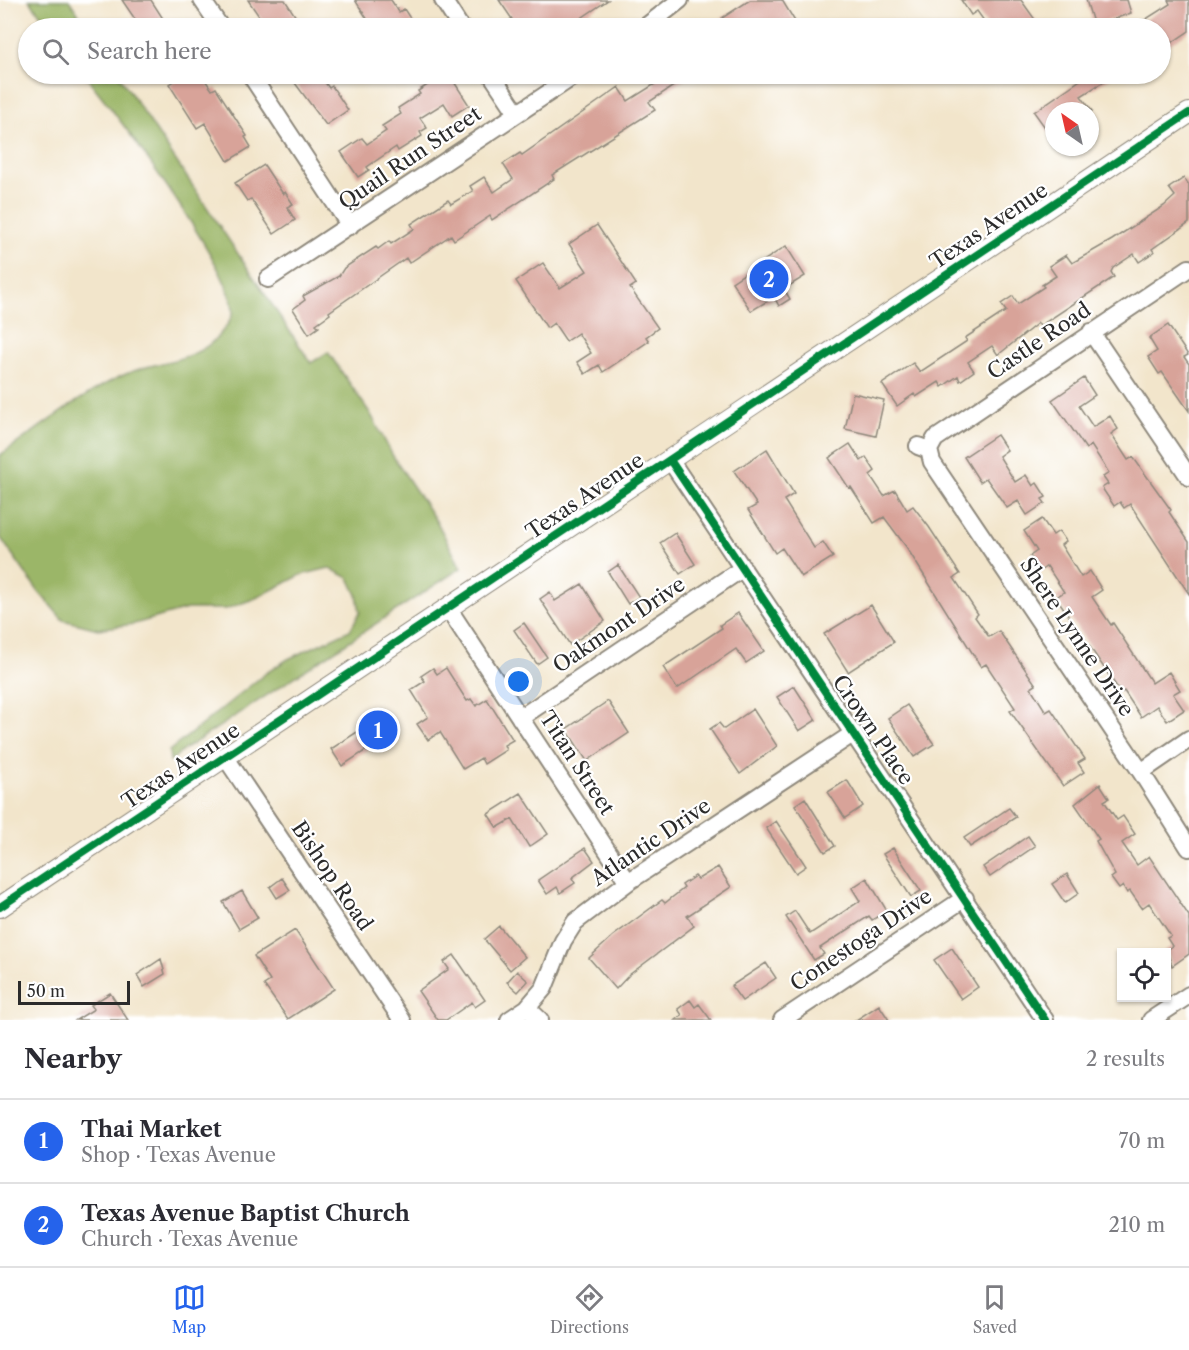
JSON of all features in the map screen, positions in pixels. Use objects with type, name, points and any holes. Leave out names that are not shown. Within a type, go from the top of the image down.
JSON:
[{"type":"street","points":[[202,0],[214,18]]},
{"type":"street","points":[[443,0],[455,18]]},
{"type":"street","points":[[656,18],[679,0]]},
{"type":"street","points":[[257,84],[350,226]]},
{"type":"street","points":[[498,84],[517,113]]},
{"type":"street","name":"Quail Run Street","points":[[268,279],[562,84]]},
{"type":"street","name":"Texas Avenue","points":[[0,907],[1189,113]]},
{"type":"street","name":"Castle Road","points":[[924,448],[1091,332],[1189,268]]},
{"type":"street","points":[[1091,332],[1189,477]]},
{"type":"street","name":"Shere Lynne Drive","points":[[924,448],[1141,772],[1189,848]]},
{"type":"street","name":"Crown Place","points":[[670,460],[1045,1020]]},
{"type":"street","name":"Oakmont Drive","points":[[520,718],[743,568]]},
{"type":"street","name":"Titan Street","points":[[448,609],[628,882]]},
{"type":"street","name":"Atlantic Drive","points":[[509,1020],[527,1008],[544,988],[563,941],[575,922],[628,882],[854,733]]},
{"type":"street","points":[[1141,772],[1189,739]]},
{"type":"street","name":"Bishop Road","points":[[226,758],[402,1020]]},
{"type":"street","name":"Conestoga Drive","points":[[782,1020],[965,898]]},
{"type":"street","points":[[1151,1020],[1189,995]]},
{"type":"street","points":[[527,1008],[540,1020]]},
{"type":"green space","points":[[29,0],[69,0],[81,18],[43,18]]},
{"type":"green space","points":[[92,84],[125,84],[311,363],[328,352],[370,413],[393,456],[438,524],[461,568],[170,761],[169,751],[266,673],[288,659],[350,630],[360,612],[357,595],[349,578],[329,568],[301,575],[256,598],[226,609],[187,609],[134,624],[98,629],[63,620],[38,591],[0,537],[0,455],[78,400],[111,381],[138,369],[176,360],[200,351],[220,334],[233,313],[228,290],[214,261],[170,191]]},
{"type":"building","points":[[122,0],[151,0],[163,18],[134,18]]},
{"type":"building","points":[[248,0],[285,0],[297,18],[260,18]]},
{"type":"building","points":[[355,0],[391,0],[399,12],[404,9],[410,18],[367,18]]},
{"type":"building","points":[[499,0],[608,0],[581,18],[511,18]]},
{"type":"building","points":[[750,0],[782,0],[793,18],[722,18]]},
{"type":"building","points":[[961,0],[1021,0],[1034,18],[982,18],[977,11],[971,15]]},
{"type":"building","points":[[1086,0],[1127,0],[1131,13],[1117,18],[1092,18]]},
{"type":"building","points":[[1168,0],[1189,0],[1189,31],[1171,43],[1171,18],[1148,18],[1170,4]]},
{"type":"building","points":[[169,84],[208,84],[212,90],[216,88],[247,136],[245,137],[251,147],[228,161],[205,123],[197,128]]},
{"type":"building","points":[[296,84],[326,84],[329,88],[332,86],[348,110],[326,125]]},
{"type":"building","points":[[429,84],[455,84],[469,105],[452,116],[444,103],[420,118],[427,128],[420,132],[422,136],[398,151],[396,147],[367,167],[369,170],[358,177],[341,152],[362,138],[367,144],[386,131],[382,126],[401,114],[398,108],[420,94],[418,91]]},
{"type":"building","points":[[655,84],[677,84],[649,102],[655,110],[552,175],[554,179],[492,220],[490,216],[454,240],[451,235],[409,263],[406,258],[329,312],[330,314],[316,324],[319,327],[309,334],[293,309],[305,300],[303,296],[339,276],[344,268],[376,247],[378,249],[389,241],[391,244],[414,229],[411,224],[448,200],[451,204],[473,191],[470,186],[484,177],[494,192],[513,179],[503,164],[520,153],[522,155],[619,87],[628,101]]},
{"type":"building","points":[[1075,84],[1100,84],[1081,96],[1085,102],[1048,102]]},
{"type":"building","points":[[1045,104],[1045,127],[1034,112]]},
{"type":"building","points":[[264,165],[283,194],[285,192],[293,204],[287,207],[295,220],[274,234],[251,199],[247,201],[235,183]]},
{"type":"building","points":[[1184,178],[1189,185],[1189,223],[1152,249],[1154,252],[1139,262],[1134,254],[1113,268],[1111,272],[1114,277],[1040,326],[1038,323],[998,355],[992,346],[968,362],[974,371],[960,381],[958,376],[942,387],[939,382],[916,397],[914,394],[897,406],[882,384],[913,363],[920,372],[967,341],[965,338],[1006,311],[1001,304],[1013,296],[1018,304],[1044,287],[1042,285],[1056,276],[1049,266],[1066,255],[1072,263],[1112,240],[1164,206],[1175,196],[1169,188]]},
{"type":"building","points":[[597,225],[636,284],[630,288],[658,328],[646,337],[649,341],[603,372],[599,365],[585,374],[577,362],[591,353],[578,333],[566,341],[554,323],[547,328],[516,281],[543,263],[560,288],[587,271],[569,244]]},
{"type":"building","points":[[786,246],[805,276],[784,289],[790,299],[779,306],[774,297],[751,311],[732,282]]},
{"type":"building","points":[[1168,325],[1188,355],[1184,357],[1189,364],[1189,411],[1162,372],[1159,374],[1148,357],[1157,351],[1149,338]]},
{"type":"building","points":[[1084,378],[1095,395],[1079,406],[1093,427],[1110,416],[1118,429],[1111,434],[1128,460],[1133,457],[1171,510],[1169,512],[1189,542],[1189,594],[1130,504],[1124,508],[1120,502],[1114,506],[1102,488],[1108,484],[1103,477],[1109,473],[1091,445],[1086,449],[1052,400]]},
{"type":"building","points":[[853,393],[884,400],[876,436],[845,429]]},
{"type":"building","points":[[997,435],[1007,450],[999,456],[1015,482],[1026,475],[1033,486],[1037,483],[1046,497],[1042,499],[1045,503],[1027,515],[1018,501],[1007,508],[986,478],[980,482],[964,457]]},
{"type":"building","points":[[850,444],[861,461],[866,457],[875,471],[870,475],[884,496],[895,490],[907,510],[913,506],[929,527],[960,574],[954,578],[978,614],[975,617],[989,637],[999,631],[1036,685],[1031,688],[1046,712],[1051,709],[1085,759],[1078,763],[1084,772],[1063,786],[1010,711],[1015,708],[986,664],[981,667],[907,548],[884,517],[874,523],[851,487],[849,488],[829,458]]},
{"type":"building","points":[[767,449],[794,494],[784,500],[814,548],[823,542],[833,557],[801,577],[782,548],[775,553],[748,510],[757,505],[734,471]]},
{"type":"building","points":[[1042,519],[1053,535],[1059,531],[1066,541],[1061,545],[1081,577],[1090,571],[1102,590],[1092,597],[1111,625],[1113,623],[1152,683],[1169,672],[1180,690],[1173,694],[1184,710],[1167,721],[1157,706],[1141,717],[1124,691],[1121,693],[1056,597],[1064,592],[1047,566],[1040,571],[1030,556],[1037,551],[1024,531]]},
{"type":"building","points":[[675,533],[695,564],[680,574],[660,543]]},
{"type":"building","points":[[618,565],[639,597],[628,604],[608,572]]},
{"type":"building","points":[[582,584],[605,621],[570,645],[540,599],[550,592],[555,601]]},
{"type":"building","points":[[871,605],[894,642],[848,672],[824,634]]},
{"type":"building","points":[[738,613],[764,651],[746,663],[736,649],[677,689],[663,667],[722,628],[720,625]]},
{"type":"building","points":[[524,623],[547,657],[537,664],[514,630]]},
{"type":"building","points":[[433,668],[437,674],[446,668],[467,701],[471,699],[476,706],[487,699],[513,740],[504,745],[506,750],[484,764],[481,758],[463,769],[440,732],[428,740],[417,724],[428,717],[411,690],[425,681],[421,676]]},
{"type":"building","points":[[794,686],[816,720],[799,731],[777,697]]},
{"type":"building","points":[[608,701],[629,733],[587,761],[566,729]]},
{"type":"building","points":[[907,705],[934,744],[914,757],[888,718]]},
{"type":"building","points":[[753,709],[777,746],[740,774],[710,729],[719,723],[724,729]]},
{"type":"building","points":[[380,717],[391,734],[342,766],[331,749]]},
{"type":"building","points":[[847,780],[863,806],[845,818],[828,792]]},
{"type":"building","points":[[1100,784],[1109,798],[1104,801],[1117,820],[1123,816],[1135,834],[1122,843],[1137,865],[1149,856],[1189,916],[1189,954],[1172,966],[1171,948],[1169,948],[1172,946],[1167,938],[1171,936],[1149,903],[1142,908],[1130,891],[1127,893],[1123,886],[1119,889],[1111,878],[1115,875],[1096,841],[1099,839],[1075,804]]},
{"type":"building","points":[[521,793],[548,834],[529,847],[512,819],[497,828],[488,814]]},
{"type":"building","points":[[805,798],[835,846],[825,852],[795,805]]},
{"type":"building","points":[[1009,808],[1016,817],[970,847],[964,838]]},
{"type":"building","points":[[776,821],[806,866],[796,873],[766,828]]},
{"type":"building","points":[[1028,836],[1035,846],[990,877],[983,867]]},
{"type":"building","points":[[585,848],[594,861],[572,878],[575,883],[560,893],[557,887],[547,894],[538,880]]},
{"type":"building","points":[[893,848],[921,891],[911,897],[883,854]]},
{"type":"building","points":[[718,867],[731,887],[687,916],[694,926],[629,975],[616,989],[589,958],[613,936],[662,900],[665,903],[684,888],[682,885],[695,876],[698,879]]},
{"type":"building","points":[[1067,874],[1079,893],[1065,903],[1052,884]]},
{"type":"building","points":[[282,878],[290,890],[277,898],[270,887]]},
{"type":"building","points":[[867,878],[887,911],[872,920],[869,916],[820,948],[824,954],[814,960],[786,917],[795,911],[810,934],[860,901],[852,888]]},
{"type":"building","points":[[242,891],[258,918],[239,929],[223,902]]},
{"type":"building","points":[[499,926],[525,957],[510,970],[484,939]]},
{"type":"building","points":[[295,930],[334,989],[288,1019],[264,985],[270,981],[254,956]]},
{"type":"building","points":[[952,948],[978,987],[961,999],[934,960]]},
{"type":"building","points":[[454,955],[485,1000],[475,1007],[472,1002],[446,1020],[438,1020],[418,991],[449,969],[444,962]]},
{"type":"building","points":[[161,959],[165,974],[144,987],[137,975]]},
{"type":"building","points":[[766,963],[776,978],[742,1001],[731,986]]},
{"type":"building","points":[[517,971],[528,981],[518,992],[507,982]]},
{"type":"building","points":[[110,993],[128,1020],[76,1020],[94,1009],[91,1005]]},
{"type":"building","points":[[690,1000],[695,1007],[699,1004],[711,1020],[675,1020],[682,1015],[678,1009]]},
{"type":"building","points":[[879,1005],[889,1020],[856,1020]]},
{"type":"cycle path","points":[[0,907],[1189,113]]},
{"type":"cycle path","points":[[670,460],[1045,1020]]},
{"type":"place","name":"Texas Avenue Baptist Church","points":[[769,279]]},
{"type":"place","name":"Thai Market","points":[[378,730]]}]
